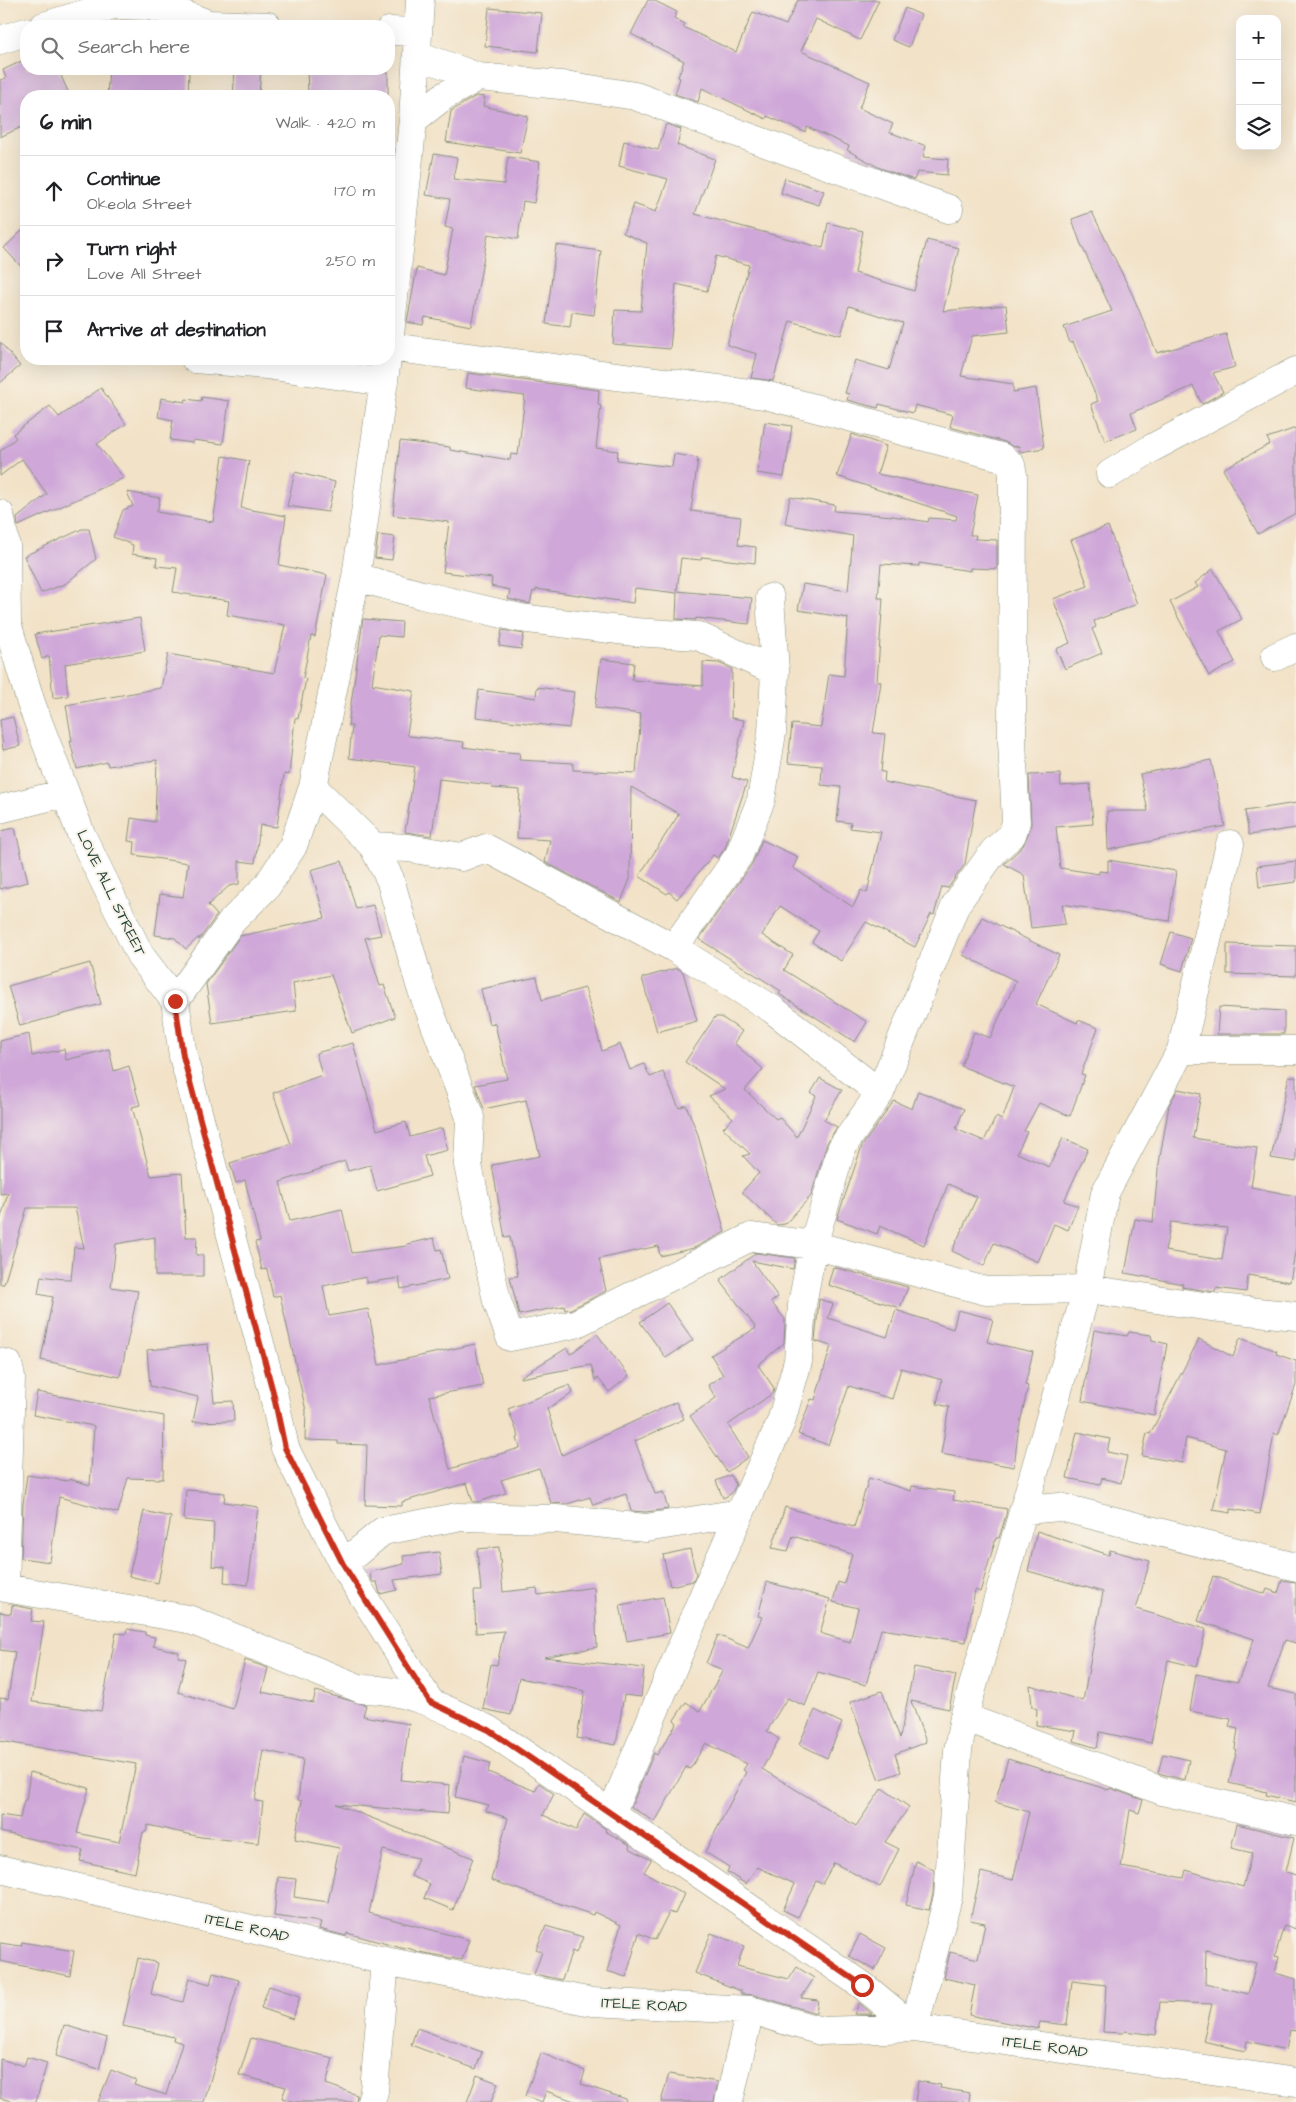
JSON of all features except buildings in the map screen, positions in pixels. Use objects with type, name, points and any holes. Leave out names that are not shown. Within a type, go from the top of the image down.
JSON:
[{"type":"street","points":[[395,290],[413,120],[420,0]]},
{"type":"street","points":[[63,20],[112,4],[148,6],[177,12],[199,20]]},
{"type":"street","points":[[0,40],[20,34]]},
{"type":"street","points":[[395,34],[478,76],[571,86],[635,96],[950,209]]},
{"type":"street","points":[[413,120],[444,96],[478,76]]},
{"type":"street","points":[[395,347],[765,395],[1002,457],[1010,464],[1013,475],[1012,742],[1016,822],[1012,835],[994,851],[956,904],[880,1093],[842,1147],[813,1245],[802,1305],[798,1361],[781,1422],[707,1587],[611,1814]]},
{"type":"street","points":[[175,1001],[232,921],[267,886],[292,846],[312,787],[356,577],[385,370],[266,365]]},
{"type":"street","points":[[1110,474],[1152,448],[1296,371]]},
{"type":"street","name":"LOVE ALL STREET","points":[[0,514],[6,546],[7,623],[31,703],[81,834],[140,955],[175,1001],[183,1056],[273,1392],[285,1448],[343,1564],[430,1702]]},
{"type":"street","points":[[356,577],[422,596],[520,618],[635,632],[698,636],[775,671]]},
{"type":"street","points":[[674,948],[738,855],[761,800],[772,733],[775,671],[770,598]]},
{"type":"street","points":[[312,787],[374,846],[390,879],[420,985],[470,1117],[468,1165],[497,1302],[510,1337],[575,1324],[751,1237],[813,1245],[986,1291],[1087,1289],[1211,1307],[1296,1316]]},
{"type":"street","points":[[0,808],[65,793]]},
{"type":"street","points":[[0,1362],[8,1364],[11,1377],[3,1587],[188,1619],[361,1689],[379,1689],[430,1702],[489,1730],[862,1985],[914,2028],[948,1897],[958,1750],[964,1718],[1087,1289],[1105,1193],[1181,1050],[1230,844]]},
{"type":"street","points":[[374,846],[408,848],[462,857],[486,848],[674,948],[772,1009],[880,1093]]},
{"type":"street","points":[[390,879],[408,848]]},
{"type":"street","points":[[1181,1050],[1296,1050]]},
{"type":"street","points":[[1036,1465],[1060,1506]]},
{"type":"street","points":[[1025,1510],[1060,1506],[1296,1567]]},
{"type":"street","points":[[343,1564],[383,1531],[457,1517],[556,1519],[646,1528],[740,1513]]},
{"type":"street","points":[[964,1718],[1162,1791],[1296,1821]]},
{"type":"street","name":"ITELE ROAD","points":[[0,1869],[385,1961],[592,2002],[750,2010],[821,2031],[914,2028],[1296,2082]]},
{"type":"street","points":[[371,2102],[374,2091],[385,1961]]},
{"type":"street","points":[[729,2102],[750,2010]]},
{"type":"route","points":[[175,1001],[183,1056],[273,1392],[285,1448],[343,1564],[430,1702],[489,1730],[862,1985]]}]
